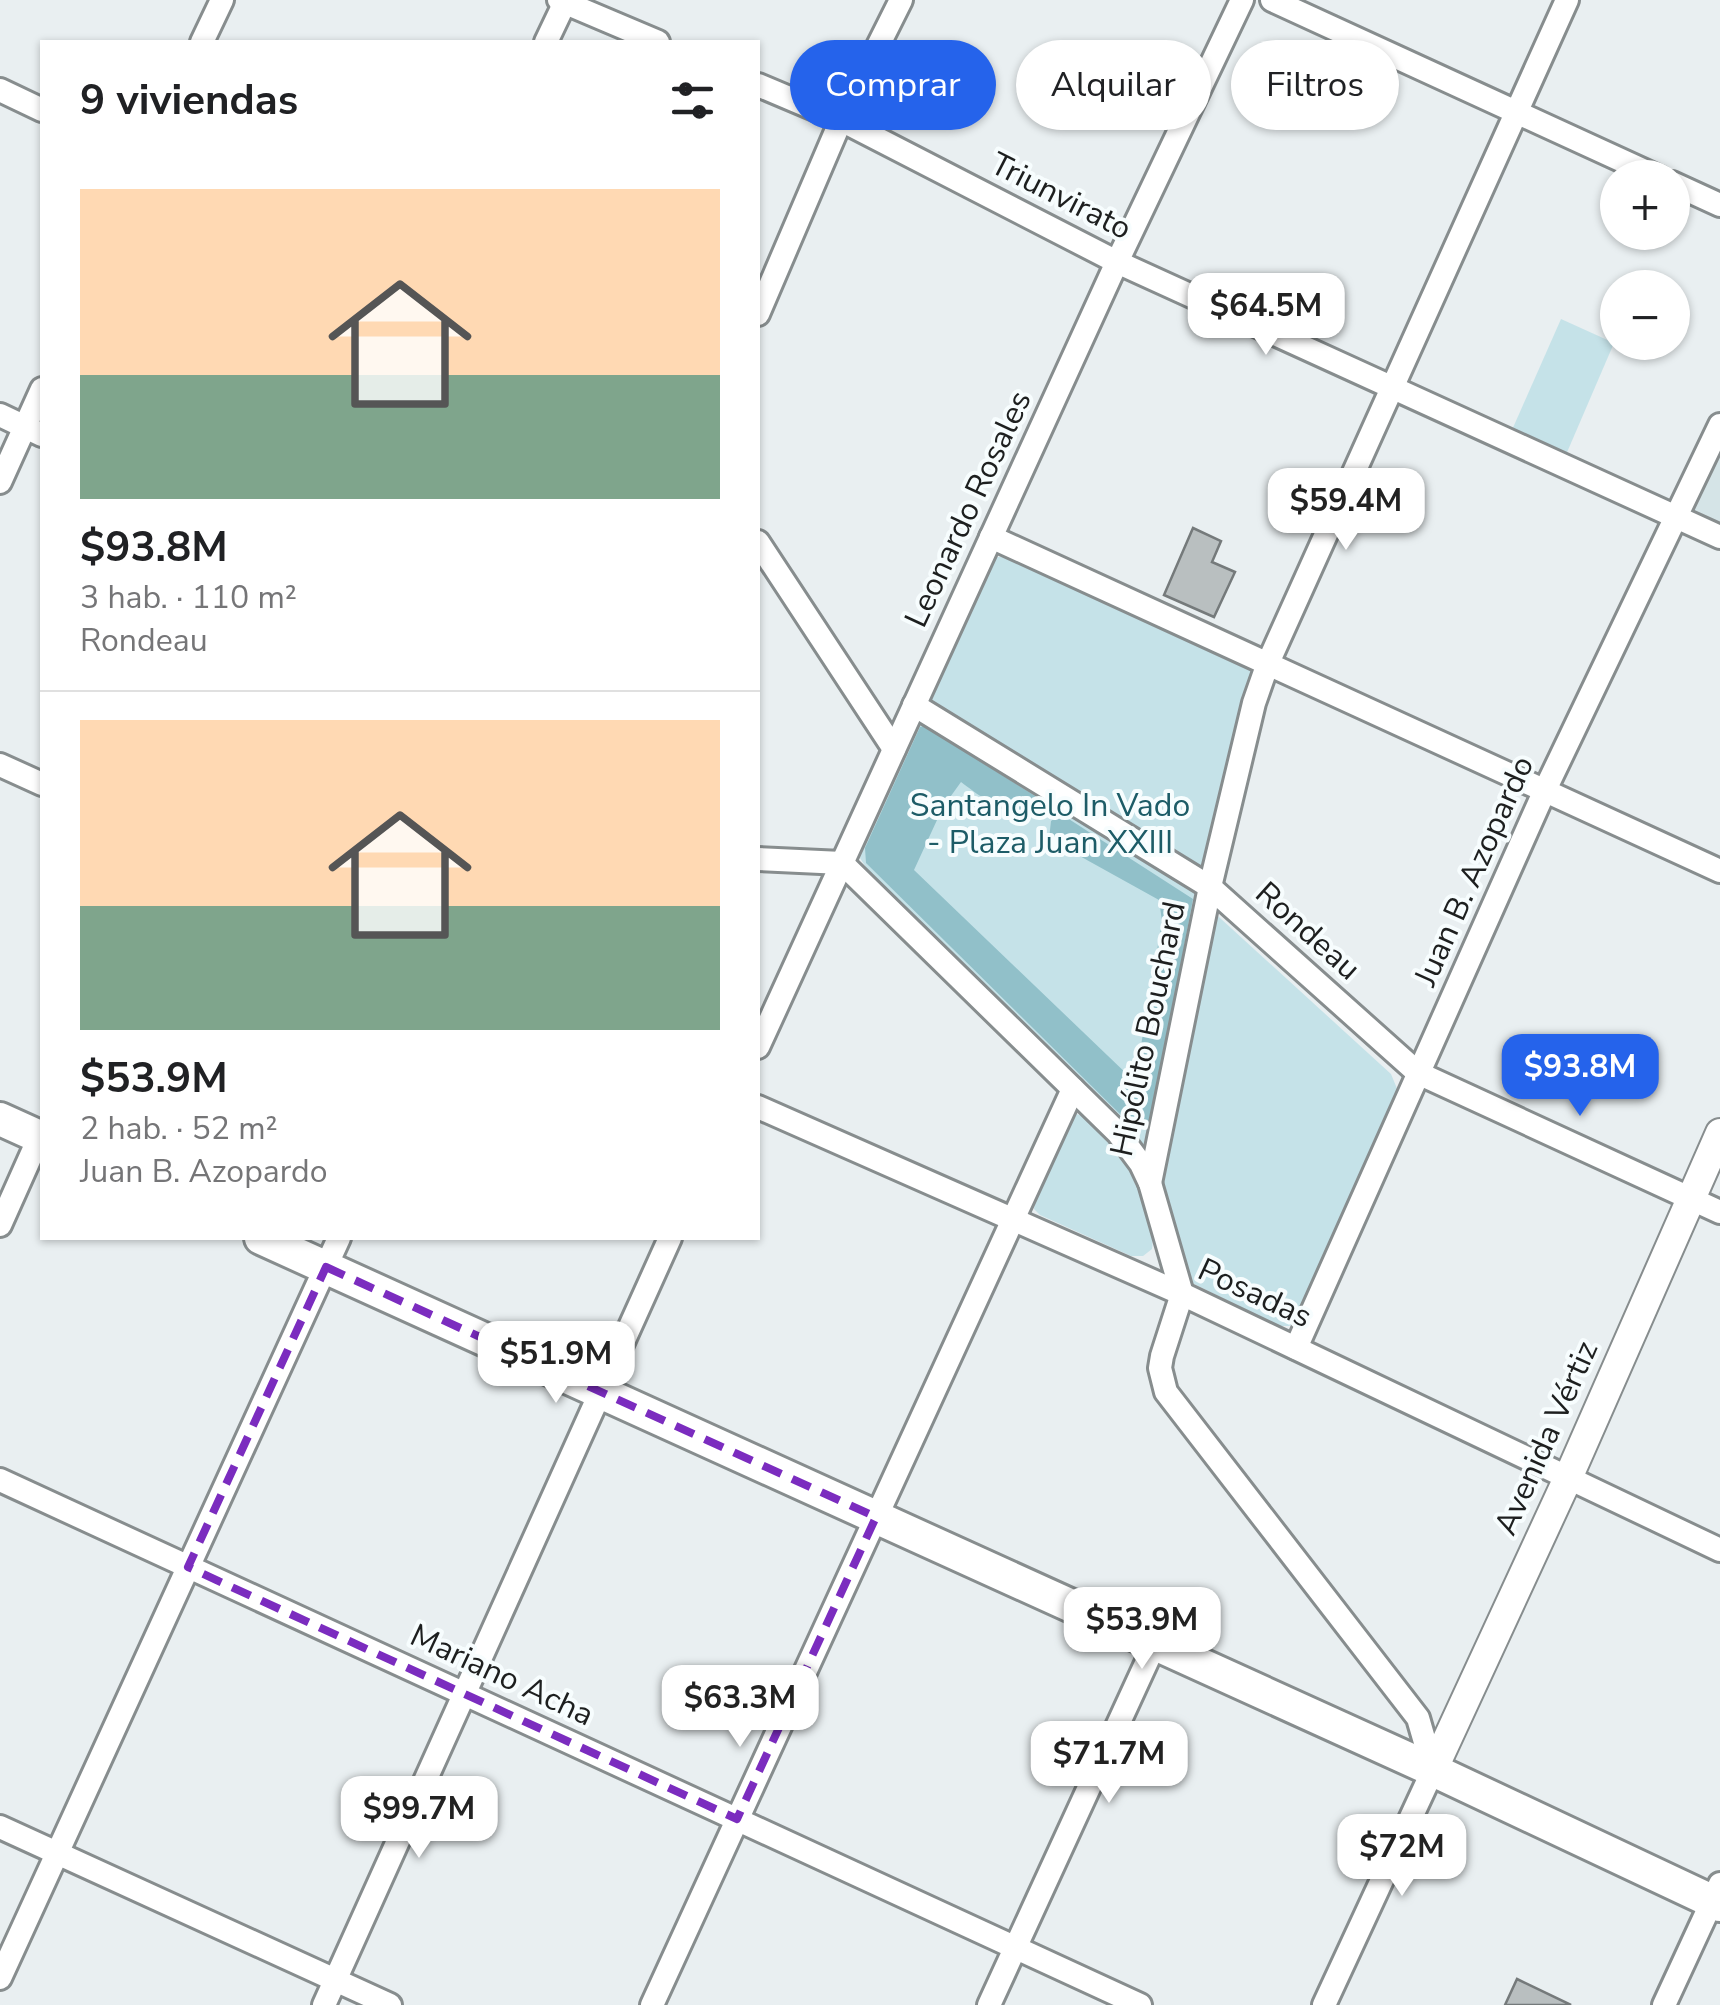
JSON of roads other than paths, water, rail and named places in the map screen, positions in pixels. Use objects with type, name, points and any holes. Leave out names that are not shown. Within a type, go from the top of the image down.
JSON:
[{"type":"main road","points":[[0,1118],[40,1134]]},
{"type":"main road","points":[[271,1240],[333,1252],[600,1391],[1717,1897]]},
{"type":"street","points":[[203,40],[222,0]]},
{"type":"street","points":[[881,40],[901,0]]},
{"type":"street","name":"Leonardo Rosales","points":[[760,1043],[1117,262],[1242,0]]},
{"type":"street","points":[[1272,0],[1621,160]]},
{"type":"street","name":"Hipólito Bouchard","points":[[1150,1183],[1210,887],[1254,703],[1268,663],[1567,0]]},
{"type":"street","points":[[547,40],[563,1],[653,40]]},
{"type":"street","name":"Triunvirato","points":[[760,86],[790,98]]},
{"type":"street","points":[[0,90],[40,109]]},
{"type":"street","points":[[760,309],[837,130]]},
{"type":"street","name":"Triunvirato","points":[[860,130],[1117,262],[1720,537]]},
{"type":"street","points":[[1690,191],[1720,205]]},
{"type":"street","points":[[0,482],[34,430],[40,399]]},
{"type":"street","points":[[0,415],[34,430]]},
{"type":"street","name":"Juan B. Azopardo","points":[[1296,1348],[1544,790],[1720,425]]},
{"type":"street","points":[[991,537],[1720,871]]},
{"type":"street","points":[[760,545],[894,749]]},
{"type":"street","name":"Rondeau","points":[[914,706],[1210,887],[1418,1073],[1720,1212]]},
{"type":"street","points":[[0,764],[40,783]]},
{"type":"street","points":[[760,859],[842,863],[1118,1133],[1150,1183],[1182,1294],[1160,1368],[1166,1392],[1418,1718],[1433,1770],[1324,2005]]},
{"type":"street","name":"Hipólito Bouchard","points":[[652,2005],[1073,1089]]},
{"type":"street","name":"Posadas","points":[[760,1107],[1182,1294],[1720,1550]]},
{"type":"street","name":"Avenida Vértiz","points":[[1433,1770],[1720,1134]]},
{"type":"street","points":[[0,1225],[40,1139]]},
{"type":"street","points":[[324,2005],[669,1240]]},
{"type":"street","points":[[0,1978],[333,1252]]},
{"type":"street","name":"Mariano Acha","points":[[0,1480],[1140,2005]]},
{"type":"street","points":[[989,2005],[1155,1644]]},
{"type":"street","points":[[0,1826],[390,2005]]},
{"type":"street","points":[[1664,2005],[1717,1897]]},
{"type":"park label","name":"Santangelo In Vado - Plaza Juan XXIII","points":[[1050,824]]}]
